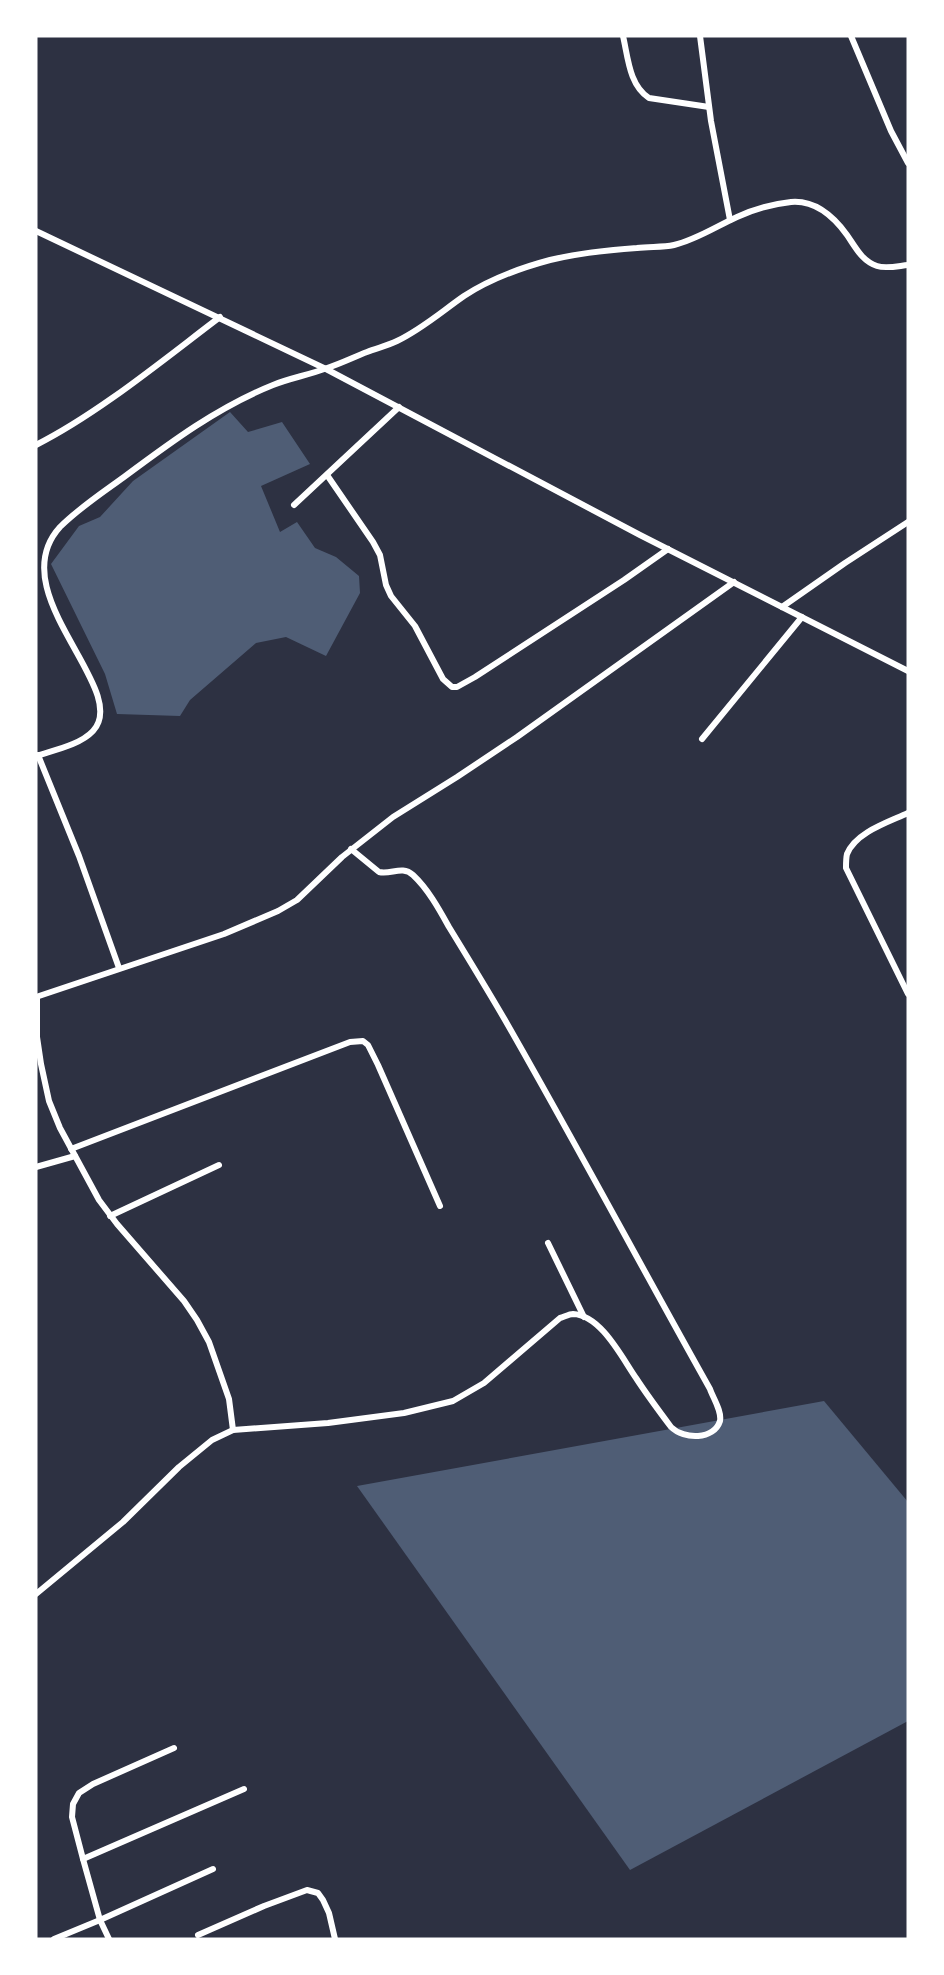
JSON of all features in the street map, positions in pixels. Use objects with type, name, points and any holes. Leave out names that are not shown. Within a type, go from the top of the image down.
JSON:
[{"type":"street","points":[[622,36],[632,77],[642,94],[649,98],[709,107]]},
{"type":"street","points":[[700,36],[709,107],[730,220]]},
{"type":"street","points":[[851,36],[891,131],[908,163]]},
{"type":"street","points":[[118,968],[79,856],[37,755],[84,739],[95,730],[100,710],[87,674],[53,617],[46,596],[41,573],[44,549],[58,528],[88,503],[194,427],[228,407],[274,384],[326,369],[392,344],[414,333],[463,297],[488,282],[548,260],[581,253],[675,245],[730,220],[771,205],[795,201],[814,204],[831,217],[868,262],[881,267],[908,265]]},
{"type":"street","points":[[36,231],[326,369],[668,549],[908,671]]},
{"type":"street","points":[[36,445],[110,398],[220,317]]},
{"type":"street","points":[[294,505],[399,407]]},
{"type":"street","points":[[327,475],[376,549],[391,596],[415,626],[443,680],[452,687],[457,687],[475,677],[668,549]]},
{"type":"street","points":[[782,607],[908,522]]},
{"type":"street","points":[[233,1430],[229,1399],[213,1351],[201,1327],[184,1301],[110,1216],[99,1200],[71,1149],[49,1101],[37,1037],[36,997],[224,934],[278,911],[297,900],[351,849],[393,817],[517,737],[734,582]]},
{"type":"street","points":[[702,739],[802,617]]},
{"type":"street","points":[[908,813],[867,833],[854,844],[847,855],[846,868],[908,994]]},
{"type":"street","points":[[36,1593],[123,1522],[195,1453],[212,1440],[233,1430],[291,1427],[404,1413],[453,1401],[500,1370],[560,1318],[572,1314],[584,1317],[599,1327],[614,1343],[635,1377],[677,1434],[694,1437],[714,1429],[720,1423],[720,1416],[710,1389],[534,1071],[480,976],[440,912],[423,886],[409,872],[402,869],[379,872],[351,849]]},
{"type":"street","points":[[71,1149],[350,1041],[363,1041],[368,1045],[378,1065],[440,1206]]},
{"type":"street","points":[[36,1167],[75,1156]]},
{"type":"street","points":[[110,1216],[219,1166]]},
{"type":"street","points":[[548,1243],[584,1317]]},
{"type":"street","points":[[109,1939],[100,1920],[82,1859],[72,1816],[73,1804],[79,1793],[93,1784],[174,1748]]},
{"type":"street","points":[[82,1859],[244,1789]]},
{"type":"street","points":[[54,1939],[213,1869]]},
{"type":"street","points":[[198,1935],[307,1890],[318,1893],[323,1900],[329,1913],[335,1939]]},
{"type":"water","points":[[230,412],[248,432],[282,422],[310,464],[261,486],[280,532],[297,522],[315,548],[336,557],[359,576],[360,593],[326,656],[286,637],[256,643],[190,700],[180,716],[117,714],[105,674],[51,564],[79,526],[100,517],[133,481]]},
{"type":"water","points":[[824,1401],[908,1502],[908,1721],[630,1870],[357,1486]]}]
